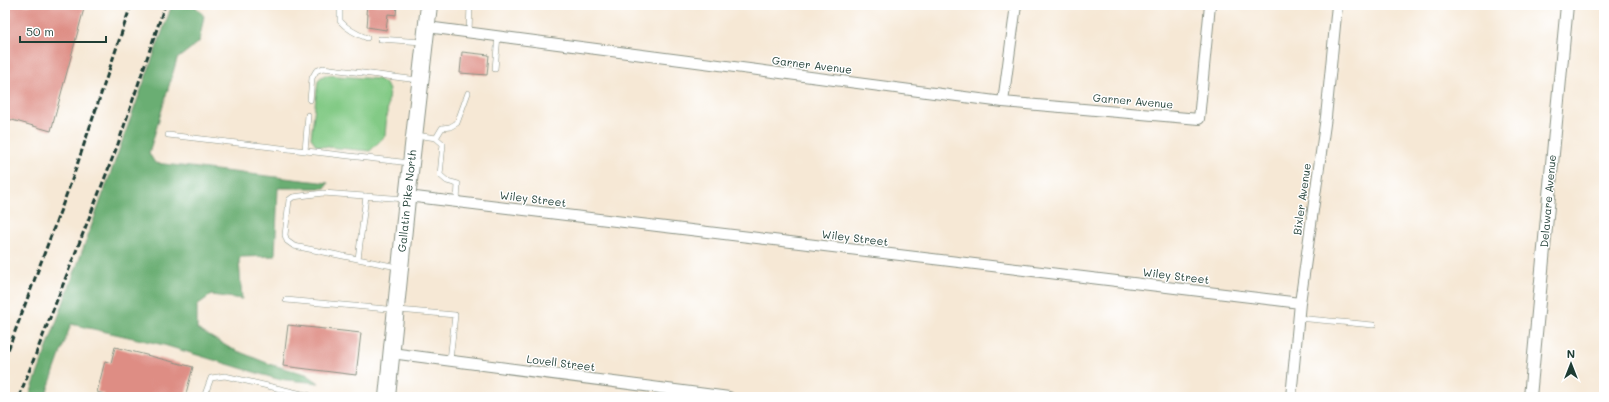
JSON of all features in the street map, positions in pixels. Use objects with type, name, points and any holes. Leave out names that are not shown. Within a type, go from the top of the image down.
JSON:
[{"type":"main road","name":"Gallatin Pike North","points":[[387,397],[399,267],[429,5]]},
{"type":"street","points":[[1003,102],[1016,5]]},
{"type":"street","name":"Garner Avenue","points":[[427,26],[1003,102],[1199,118],[1210,5]]},
{"type":"street","name":"Bixler Avenue","points":[[1291,397],[1298,318],[1326,117],[1337,5]]},
{"type":"street","name":"Delaware Avenue","points":[[1530,397],[1567,5]]},
{"type":"street","name":"Wiley Street","points":[[407,197],[1300,303]]},
{"type":"street","name":"Lovell Street","points":[[391,353],[729,397]]},
{"type":"lane","points":[[340,5],[340,21],[347,29],[367,38]]},
{"type":"lane","points":[[468,32],[470,5]]},
{"type":"lane","points":[[496,69],[498,36]]},
{"type":"lane","points":[[380,39],[425,43]]},
{"type":"lane","points":[[310,100],[312,78],[316,71],[323,68],[420,80]]},
{"type":"lane","points":[[436,138],[442,128],[450,127],[457,123],[468,93]]},
{"type":"lane","points":[[305,151],[308,115]]},
{"type":"lane","points":[[168,135],[411,163]]},
{"type":"lane","points":[[414,135],[436,138],[443,144],[440,175],[447,181],[458,184],[457,202]]},
{"type":"lane","points":[[399,267],[294,246],[287,241],[285,235],[289,200],[293,197],[323,193],[407,197]]},
{"type":"lane","points":[[358,259],[366,196]]},
{"type":"lane","points":[[286,300],[395,310],[420,310],[455,315],[450,360]]},
{"type":"lane","points":[[1298,318],[1374,325]]},
{"type":"lane","points":[[204,397],[211,378],[225,376],[316,397]]},
{"type":"green space","points":[[172,5],[194,5],[204,16],[199,42],[177,59],[149,153],[155,163],[328,183],[325,188],[278,188],[275,256],[240,257],[242,299],[211,295],[197,305],[197,329],[230,348],[272,365],[306,374],[319,383],[277,379],[164,345],[71,324],[45,397],[29,397]]},
{"type":"green space","points":[[325,75],[378,79],[386,84],[389,90],[385,136],[370,151],[317,146],[311,138],[318,81]]},
{"type":"building","points":[[5,5],[85,5],[51,131],[5,118]]},
{"type":"building","points":[[367,5],[397,5],[396,15],[388,14],[386,30],[367,27]]},
{"type":"building","points":[[462,52],[489,55],[487,75],[460,73]]},
{"type":"building","points":[[288,325],[361,333],[356,375],[283,366]]},
{"type":"building","points":[[115,347],[193,367],[185,397],[103,397],[104,394],[97,392],[105,361],[111,363]]},
{"type":"railway","points":[[5,358],[73,177],[131,5]]},
{"type":"railway","points":[[19,397],[118,144],[165,5]]}]
